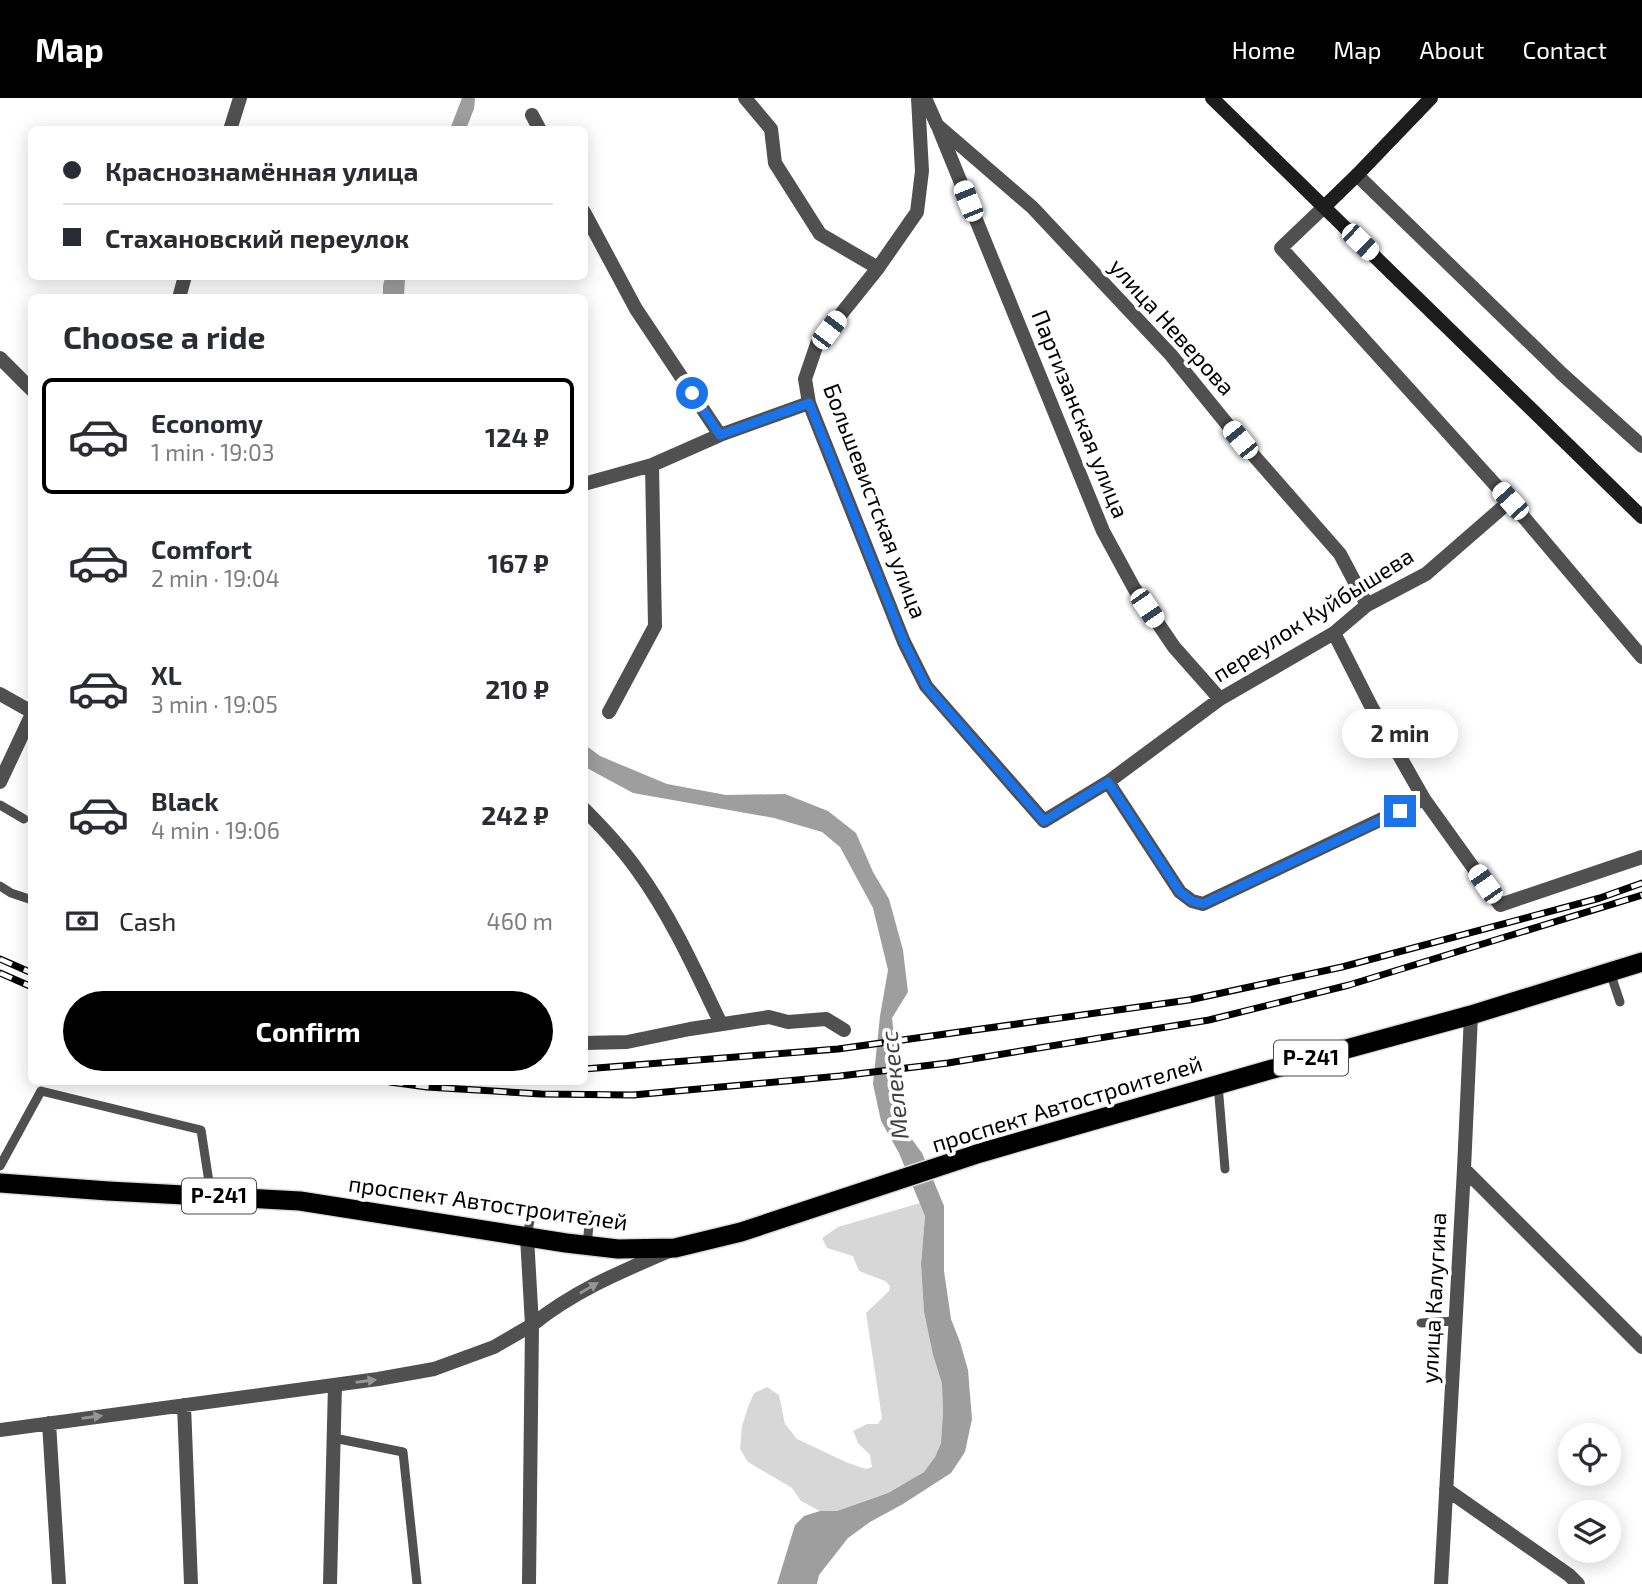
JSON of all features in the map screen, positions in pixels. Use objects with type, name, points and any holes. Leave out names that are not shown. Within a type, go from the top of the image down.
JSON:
[{"type":"highway","name":"проспект Автостроителей","points":[[0,1183],[300,1201],[618,1249],[675,1248],[741,1232],[980,1153],[1471,1015],[1642,962]]},
{"type":"main road","points":[[1212,98],[1642,517]]},
{"type":"main road","points":[[1324,207],[1431,98]]},
{"type":"street","points":[[231,126],[240,98]]},
{"type":"street","points":[[746,98],[771,129],[775,163],[820,234],[878,268]]},
{"type":"street","name":"Большевистская улица","points":[[918,98],[922,171],[917,212],[878,268],[817,344],[806,379],[809,403],[904,642],[926,686],[1044,821]]},
{"type":"street","name":"улица Неверова","points":[[925,98],[937,125],[1032,207],[1171,355],[1240,440],[1340,554],[1367,605]]},
{"type":"street","points":[[532,115],[538,126]]},
{"type":"street","name":"Партизанская улица","points":[[937,125],[1102,531],[1134,588],[1174,647],[1220,699]]},
{"type":"street","points":[[1357,175],[1562,374],[1642,446]]},
{"type":"street","points":[[1324,207],[1280,248],[1510,501],[1642,657]]},
{"type":"street","points":[[588,219],[636,309],[720,435]]},
{"type":"street","points":[[0,358],[28,386]]},
{"type":"street","points":[[588,483],[652,465],[720,435],[809,403]]},
{"type":"street","points":[[609,712],[655,626],[652,465]]},
{"type":"street","name":"переулок Куйбышева","points":[[1044,821],[1108,782],[1220,699],[1334,634],[1367,605],[1426,575],[1510,501]]},
{"type":"street","points":[[1334,634],[1424,799],[1500,905],[1642,857]]},
{"type":"street","points":[[0,695],[28,711]]},
{"type":"street","points":[[0,782],[28,722]]},
{"type":"street","points":[[1108,782],[1180,892],[1192,901],[1203,904],[1424,799]]},
{"type":"street","points":[[588,813],[611,836],[639,872],[674,929],[721,1024]]},
{"type":"street","name":"улица Калугина","points":[[1441,1584],[1471,1015]]},
{"type":"street","points":[[588,1042],[628,1042],[769,1017],[788,1022],[826,1019],[844,1030]]},
{"type":"street","points":[[1464,1169],[1642,1347]]},
{"type":"street","points":[[527,1237],[533,1325],[529,1584]]},
{"type":"street","points":[[0,1430],[434,1369],[494,1347],[607,1277],[675,1248]]},
{"type":"street","points":[[330,1584],[335,1385]]},
{"type":"street","points":[[184,1405],[191,1584]]},
{"type":"street","points":[[49,1423],[59,1584]]},
{"type":"street","points":[[1446,1489],[1578,1584]]},
{"type":"lane","points":[[0,804],[24,819]]},
{"type":"lane","points":[[0,886],[28,899]]},
{"type":"lane","points":[[1610,972],[1620,1002]]},
{"type":"lane","points":[[1218,1084],[1224,1170]]},
{"type":"lane","points":[[0,1166],[41,1091],[201,1130],[211,1195]]},
{"type":"lane","points":[[527,1237],[532,1209]]},
{"type":"lane","points":[[587,1245],[590,1215]]},
{"type":"lane","points":[[1421,1323],[1455,1321]]},
{"type":"lane","points":[[334,1438],[403,1451],[417,1584]]},
{"type":"shaded area","points":[[920,1203],[925,1216],[921,1264],[924,1312],[942,1385],[941,1443],[924,1472],[888,1493],[837,1511],[820,1511],[801,1501],[792,1488],[748,1462],[740,1449],[742,1426],[748,1407],[754,1393],[767,1387],[779,1395],[785,1424],[797,1439],[848,1463],[866,1469],[872,1467],[870,1455],[858,1443],[853,1431],[867,1424],[878,1424],[882,1418],[866,1313],[889,1291],[890,1286],[885,1281],[859,1271],[853,1256],[827,1248],[822,1238],[838,1227]]},
{"type":"water","points":[[462,98],[475,98],[467,126],[451,126]]},
{"type":"water","points":[[384,280],[405,280],[404,294],[383,294]]},
{"type":"water","name":"Мелекесс","points":[[588,747],[600,756],[667,784],[726,795],[785,794],[828,811],[856,833],[873,872],[889,899],[903,950],[908,992],[892,1018],[905,1130],[922,1153],[944,1206],[944,1271],[951,1319],[968,1370],[972,1419],[965,1452],[951,1473],[848,1538],[819,1575],[817,1584],[777,1584],[795,1525],[804,1516],[820,1511],[837,1511],[888,1493],[924,1472],[941,1443],[942,1384],[924,1312],[921,1264],[925,1216],[899,1153],[881,1121],[873,1084],[888,970],[873,908],[840,847],[822,832],[774,818],[633,793],[588,769]]},
{"type":"railway","points":[[588,1069],[838,1049],[1189,1000],[1342,967],[1600,898],[1642,883]]},
{"type":"railway","points":[[412,1085],[541,1094],[633,1095],[948,1063],[1209,1020],[1349,985],[1642,895]]},
{"type":"railway","points":[[0,959],[28,971]]},
{"type":"railway","points":[[0,973],[28,985]]},
{"type":"route","points":[[692,393],[720,435],[809,403],[904,642],[926,686],[1044,821],[1108,782],[1180,892],[1192,901],[1203,904],[1400,811]]}]
